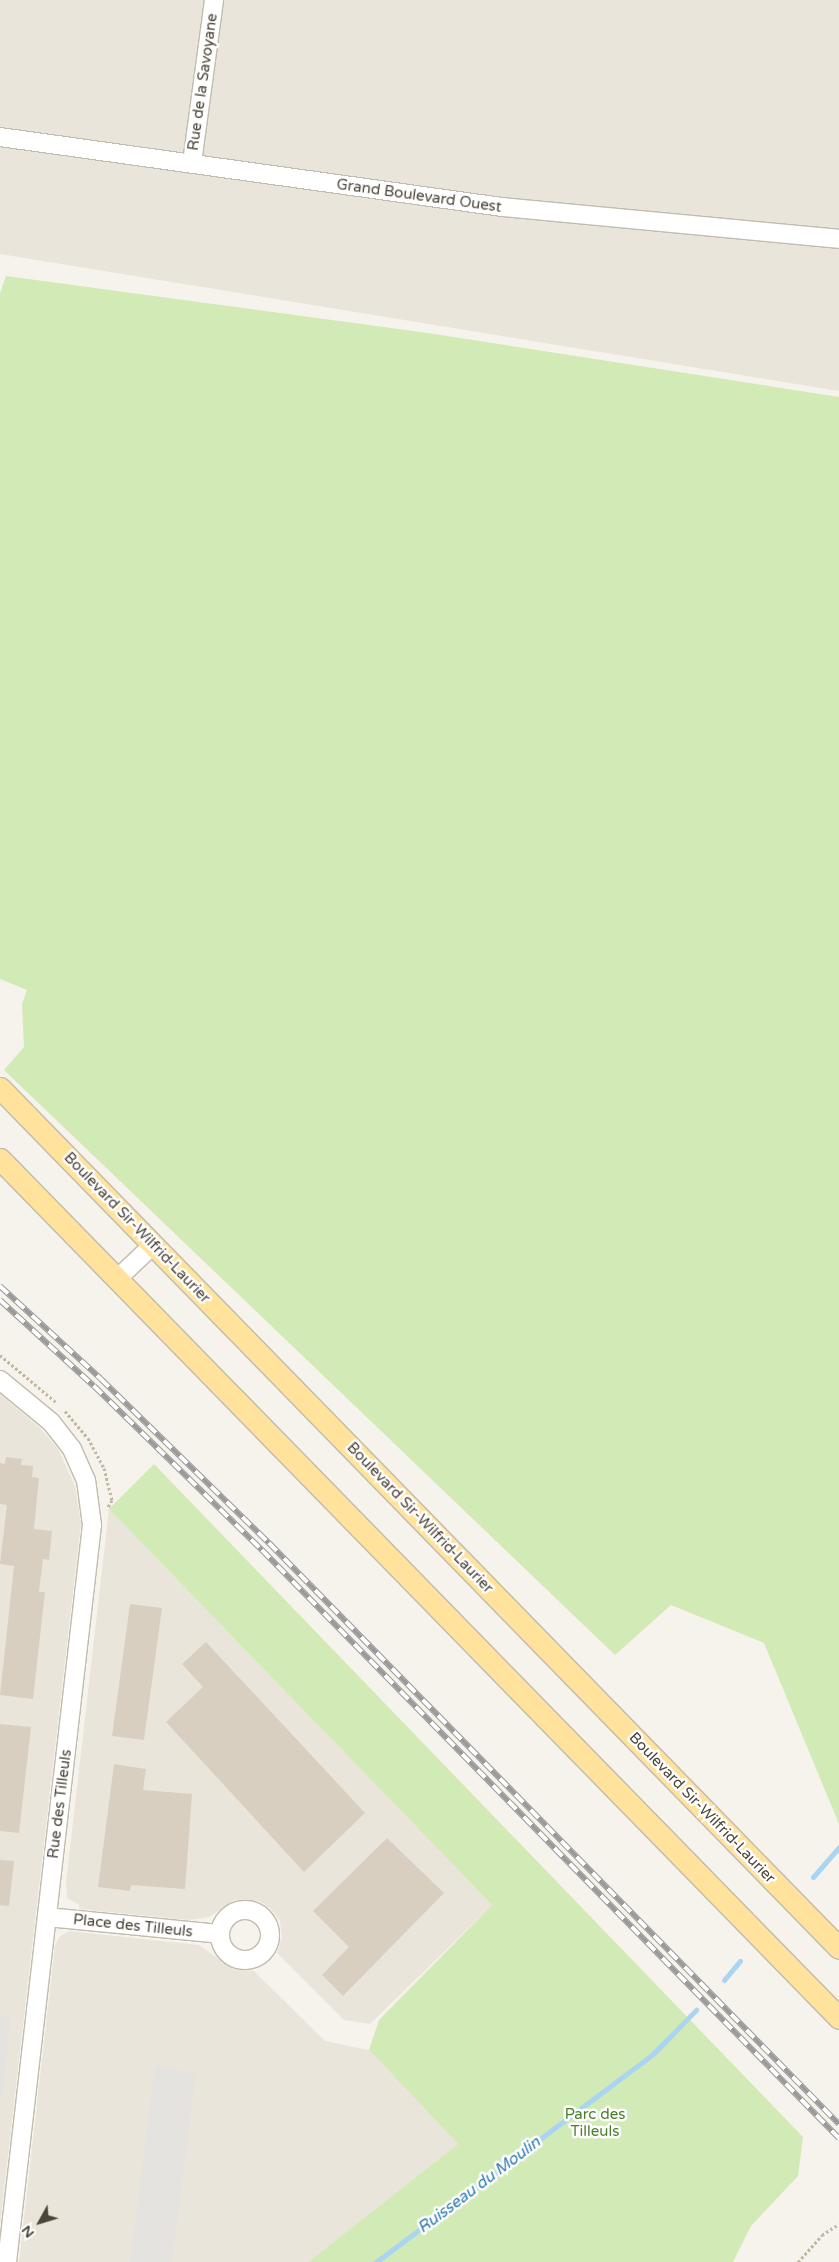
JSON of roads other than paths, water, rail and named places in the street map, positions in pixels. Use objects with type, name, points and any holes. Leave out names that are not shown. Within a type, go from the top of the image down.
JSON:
[{"type":"main road","name":"Boulevard Sir-Wilfrid-Laurier","points":[[0,1088],[839,1948]]},
{"type":"main road","points":[[0,1159],[839,2018]]},
{"type":"street","name":"Rue de la Savoyane","points":[[192,163],[214,0]]},
{"type":"street","name":"Grand Boulevard Ouest","points":[[0,137],[502,207],[839,239]]},
{"type":"street","points":[[117,1279],[153,1245]]},
{"type":"street","name":"Rue des Tilleuls","points":[[0,1380],[51,1422],[66,1440],[82,1469],[92,1513],[7,2262]]},
{"type":"street","name":"Place des Tilleuls","points":[[47,1917],[219,1934]]},
{"type":"waterway","name":"Ruisseau du Moulin","points":[[813,1877],[839,1847]]},
{"type":"waterway","name":"Ruisseau du Moulin","points":[[724,1980],[740,1961]]},
{"type":"waterway","name":"Ruisseau du Moulin","points":[[376,2262],[653,2054],[696,2010]]},
{"type":"railway","points":[[0,1286],[101,1379],[269,1543],[839,2124]]},
{"type":"railway","points":[[0,1300],[94,1386],[262,1550],[839,2138]]},
{"type":"park label","name":"Parc des Tilleuls","points":[[595,2122]]}]
